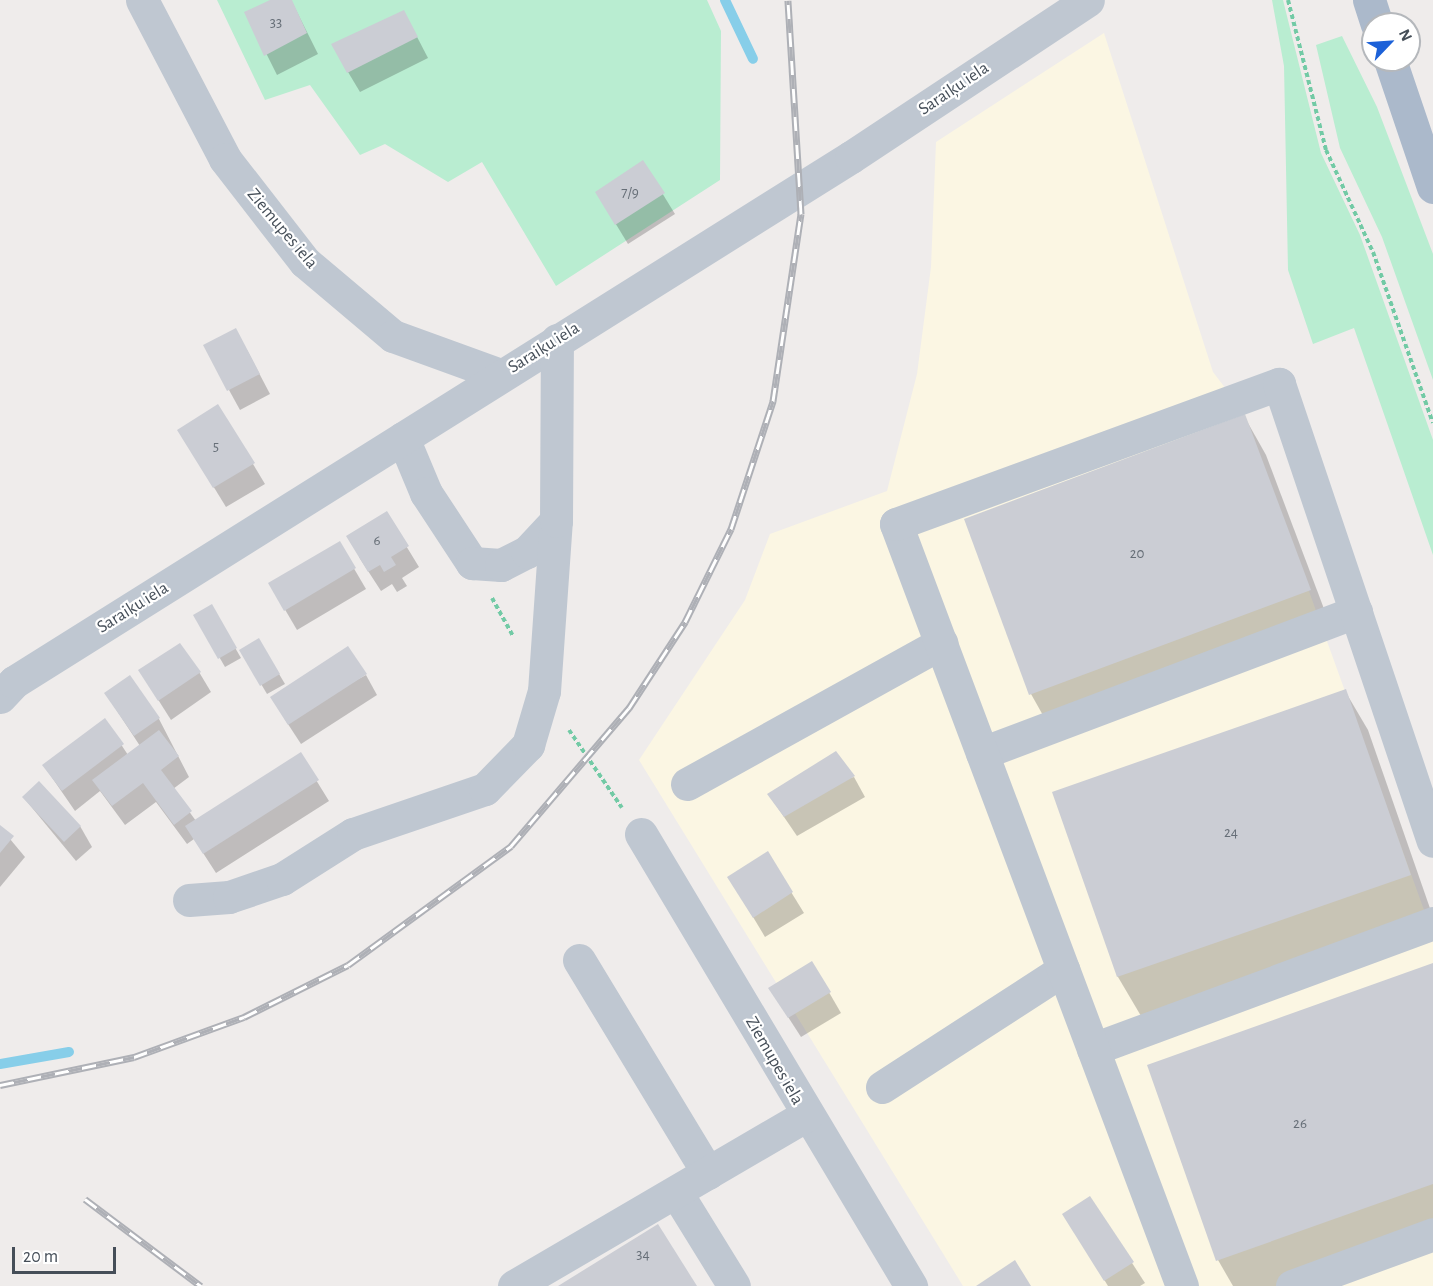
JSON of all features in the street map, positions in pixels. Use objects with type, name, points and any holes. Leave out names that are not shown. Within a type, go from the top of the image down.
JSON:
[{"type":"main road","points":[[1393,72],[1433,187]]},
{"type":"street","name":"Ziemupes iela","points":[[142,0],[225,159],[304,262],[393,336],[501,375]]},
{"type":"street","name":"Saraiķu iela","points":[[0,697],[14,682],[851,157],[1088,0]]},
{"type":"street","points":[[189,900],[230,897],[282,879],[353,834],[485,789],[528,745],[544,691],[556,521],[557,340]]},
{"type":"street","points":[[1182,1286],[896,524],[1279,384],[1433,842]]},
{"type":"street","points":[[403,438],[426,493],[472,563],[501,565],[527,552],[556,521]]},
{"type":"street","points":[[982,753],[1356,612]]},
{"type":"street","points":[[687,784],[941,643]]},
{"type":"street","name":"Ziemupes iela","points":[[641,834],[910,1286]]},
{"type":"street","points":[[1093,1049],[1433,923]]},
{"type":"street","points":[[579,960],[708,1173]]},
{"type":"street","points":[[882,1087],[1064,970]]},
{"type":"street","points":[[514,1286],[807,1115]]},
{"type":"street","points":[[676,1191],[734,1286]]},
{"type":"street","points":[[1292,1286],[1433,1234]]},
{"type":"path","points":[[1288,0],[1326,150],[1373,252],[1433,423]]},
{"type":"shaded area","points":[[1104,33],[1213,372],[1245,414],[1433,935],[1433,1286],[963,1286],[639,760],[745,600],[770,534],[887,491],[917,374],[931,267],[936,142]]},
{"type":"green space","points":[[217,0],[707,0],[721,31],[720,180],[556,286],[482,162],[448,182],[385,144],[360,155],[310,85],[265,100]]},
{"type":"green space","points":[[1272,0],[1283,0],[1321,153],[1360,235],[1433,440],[1433,555],[1354,328],[1313,344],[1288,270],[1284,66]]},
{"type":"green space","points":[[1342,36],[1377,107],[1433,254],[1433,380],[1382,237],[1340,148],[1316,45]]},
{"type":"building","points":[[270,0],[292,0],[307,33],[264,56],[244,12]]},
{"type":"building","points":[[404,10],[418,37],[347,73],[331,44]]},
{"type":"building","points":[[643,160],[665,193],[615,225],[595,192]]},
{"type":"building","points":[[236,328],[260,374],[227,391],[203,345]]},
{"type":"building","points":[[218,404],[255,463],[213,488],[177,430]]},
{"type":"building","points":[[1245,414],[1311,590],[1029,695],[964,519]]},
{"type":"building","points":[[387,511],[409,546],[391,557],[396,565],[384,572],[380,565],[368,572],[346,536]]},
{"type":"building","points":[[340,541],[356,568],[284,611],[268,583]]},
{"type":"building","points":[[212,604],[237,648],[218,659],[193,615]]},
{"type":"building","points":[[259,638],[280,674],[260,686],[239,650]]},
{"type":"building","points":[[180,643],[201,672],[158,701],[138,670]]},
{"type":"building","points":[[348,646],[367,674],[288,725],[270,697]]},
{"type":"building","points":[[130,675],[160,718],[134,736],[104,693]]},
{"type":"building","points":[[1346,689],[1411,875],[1117,977],[1052,792]]},
{"type":"building","points":[[105,718],[124,744],[62,791],[42,765]]},
{"type":"building","points":[[159,730],[179,756],[161,770],[192,811],[174,825],[143,783],[112,806],[92,780]]},
{"type":"building","points":[[836,751],[855,776],[784,817],[767,794]]},
{"type":"building","points":[[301,752],[319,780],[203,854],[185,826]]},
{"type":"building","points":[[39,781],[81,826],[64,842],[22,797]]},
{"type":"building","points":[[0,825],[14,836],[0,853]]},
{"type":"building","points":[[768,851],[793,892],[753,918],[727,877]]},
{"type":"building","points":[[812,961],[831,992],[788,1018],[768,988]]},
{"type":"building","points":[[1433,963],[1433,1184],[1216,1261],[1147,1065]]},
{"type":"building","points":[[1090,1196],[1134,1262],[1104,1281],[1062,1214]]},
{"type":"building","points":[[658,1224],[697,1286],[558,1286]]},
{"type":"building","points":[[1015,1260],[1031,1286],[976,1286]]},
{"type":"waterway","points":[[725,0],[753,59]]},
{"type":"waterway","points":[[0,1064],[69,1052]]},
{"type":"railway","points":[[0,1085],[134,1057],[244,1017],[348,965],[511,846],[629,708],[685,622],[731,529],[773,401],[801,214],[788,0]]},
{"type":"railway","points":[[85,1199],[201,1286]]}]
